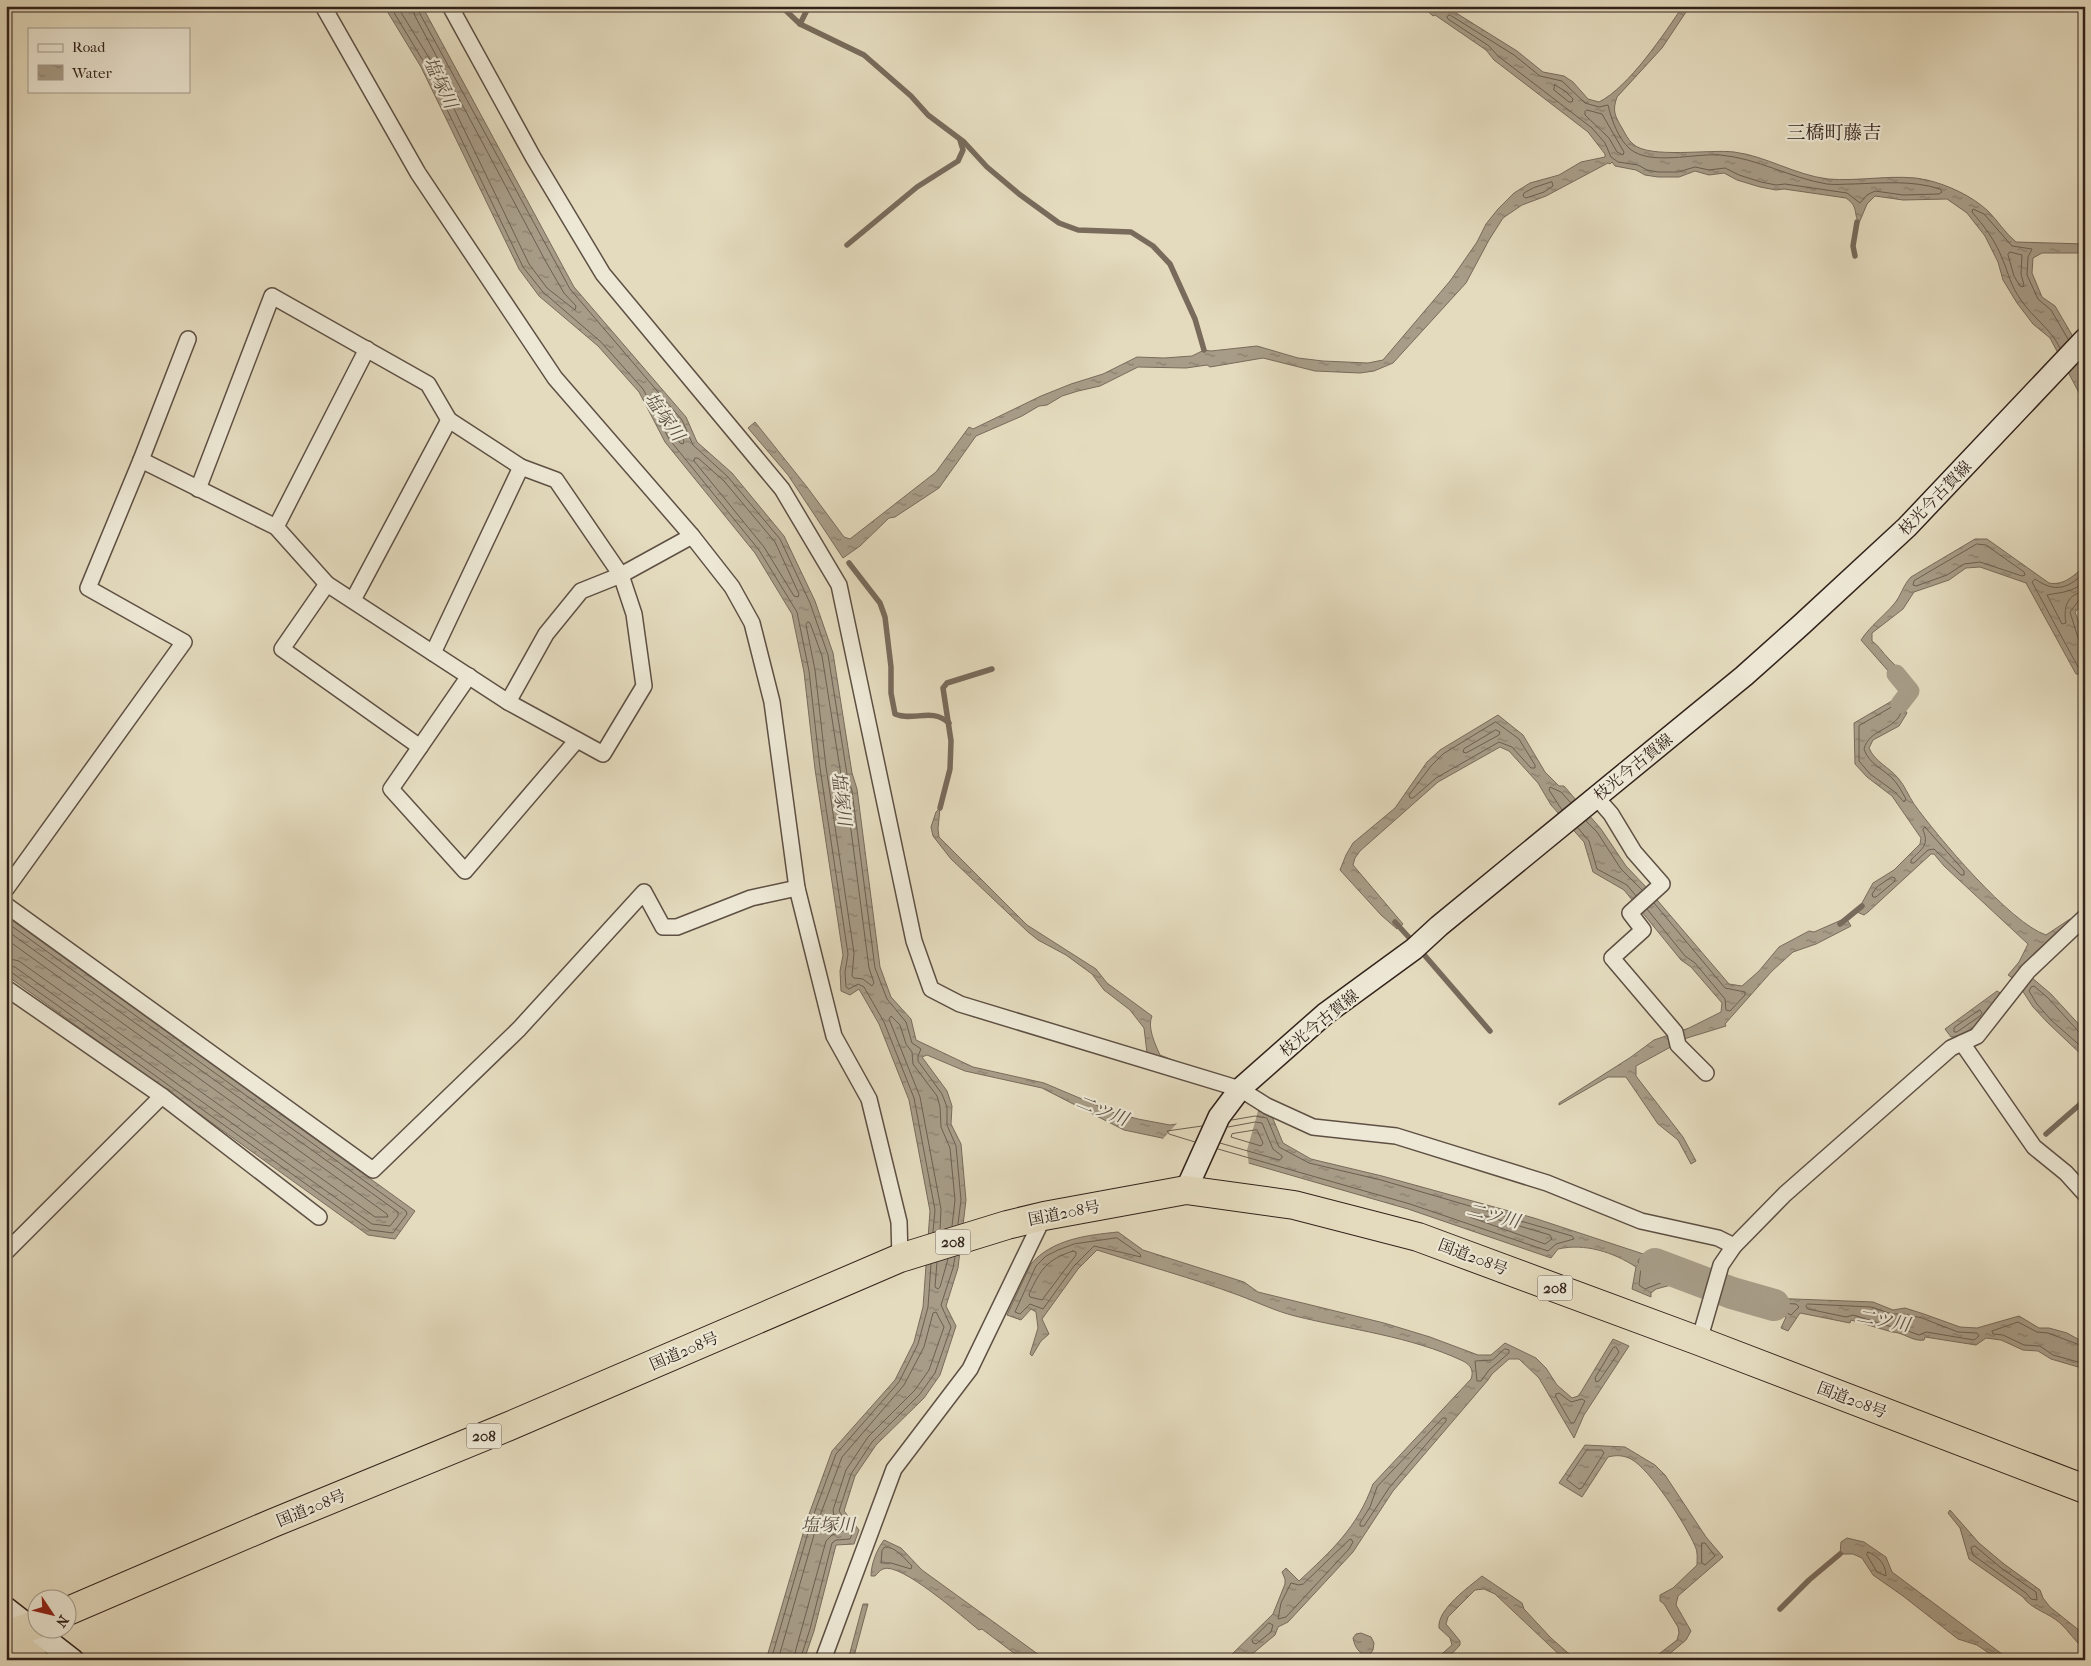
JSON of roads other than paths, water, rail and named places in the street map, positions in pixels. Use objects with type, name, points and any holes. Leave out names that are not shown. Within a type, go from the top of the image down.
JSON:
[{"type":"highway","name":"国道208号","points":[[78,1607],[273,1523],[507,1427],[900,1258],[1007,1225],[1044,1216],[1186,1190],[1294,1205],[1418,1237],[1670,1332],[1699,1341],[2085,1489]]},
{"type":"highway","points":[[6,1639],[34,1660]]},
{"type":"main road","name":"枝光今古賀線","points":[[1186,1190],[1219,1117],[1235,1096],[1325,1014],[1420,945],[1439,926],[1744,676],[1900,534],[2085,339]]},
{"type":"main road","points":[[6,1608],[25,1628],[73,1660]]},
{"type":"street","points":[[323,6],[418,173],[554,378],[692,536],[732,587],[752,623],[772,702],[797,888],[834,1036],[869,1099],[899,1222],[900,1258]]},
{"type":"street","points":[[450,6],[533,157],[603,274],[782,489],[839,585],[914,941],[930,989],[960,1004],[1267,1106],[1313,1127],[1396,1136],[1548,1183],[1641,1221],[1718,1238],[1734,1246]]},
{"type":"street","points":[[141,460],[276,527],[327,584],[508,702],[603,754],[644,686],[634,614],[621,575],[556,480],[521,467],[449,420],[428,384],[272,296],[198,488]]},
{"type":"street","points":[[6,889],[184,642],[88,588],[188,340]]},
{"type":"street","points":[[276,527],[366,349]]},
{"type":"street","points":[[353,600],[449,420]]},
{"type":"street","points":[[434,653],[521,467]]},
{"type":"street","points":[[508,702],[546,634],[581,591],[621,575],[692,536]]},
{"type":"street","points":[[327,584],[282,648],[420,747]]},
{"type":"street","points":[[469,676],[391,789],[465,871],[577,740]]},
{"type":"street","points":[[1591,802],[1611,814],[1634,852],[1662,884],[1630,913],[1643,930],[1612,958],[1676,1039],[1706,1073]]},
{"type":"street","points":[[6,906],[373,1170],[519,1029],[644,892],[663,927],[676,927],[751,898],[797,888]]},
{"type":"street","points":[[1699,1341],[1721,1265],[1734,1246],[1798,1183],[1951,1048],[1977,1036],[2028,972],[2085,917]]},
{"type":"street","points":[[6,988],[162,1096],[319,1217]]},
{"type":"street","points":[[1962,1043],[2034,1147],[2066,1173],[2085,1194]]},
{"type":"street","points":[[6,1252],[162,1096]]},
{"type":"street","points":[[823,1660],[894,1469],[970,1368],[1044,1216]]},
{"type":"water","name":"塩塚川","points":[[384,6],[422,6],[574,287],[686,417],[697,442],[732,473],[784,536],[815,601],[833,653],[852,773],[857,789],[880,967],[891,997],[911,1019],[916,1040],[973,1067],[1044,1083],[1115,1113],[1138,1119],[1170,1125],[1263,1111],[1271,1114],[1283,1143],[1311,1159],[1382,1176],[1534,1218],[1698,1272],[1693,1285],[1677,1281],[1675,1284],[1656,1289],[1651,1293],[1651,1297],[1632,1289],[1636,1267],[1608,1253],[1588,1248],[1568,1247],[1558,1249],[1551,1258],[1408,1209],[1162,1138],[1124,1130],[1042,1088],[965,1071],[927,1055],[922,1057],[947,1091],[952,1106],[951,1124],[961,1144],[966,1200],[958,1268],[946,1306],[956,1326],[940,1375],[924,1398],[876,1445],[855,1476],[844,1511],[859,1530],[854,1544],[836,1545],[814,1631],[804,1660],[766,1660],[808,1517],[832,1451],[895,1380],[914,1342],[923,1307],[930,1211],[909,1100],[879,1024],[859,989],[850,995],[841,991],[840,971],[843,955],[815,769],[804,672],[792,614],[755,553],[665,442],[639,392],[598,346],[539,296],[519,269],[421,67]]},
{"type":"water","points":[[1422,6],[1445,6],[1517,51],[1543,72],[1564,76],[1573,82],[1588,99],[1599,102],[1622,85],[1634,72],[1656,45],[1683,6],[1690,6],[1662,48],[1617,97],[1615,106],[1616,117],[1631,142],[1641,149],[1652,151],[1680,153],[1723,151],[1746,154],[1804,174],[1828,179],[1904,177],[1927,180],[1951,188],[1975,201],[1988,211],[2016,242],[2085,244],[2085,253],[2042,253],[2033,258],[2032,273],[2042,297],[2055,306],[2085,357],[2085,404],[2050,338],[2033,324],[2003,280],[1998,262],[1985,236],[1967,213],[1947,199],[1903,200],[1875,196],[1867,204],[1859,223],[1853,204],[1846,198],[1760,187],[1737,180],[1724,173],[1709,175],[1695,171],[1679,177],[1645,175],[1636,170],[1615,166],[1612,162],[1546,196],[1522,205],[1503,218],[1466,283],[1393,363],[1374,371],[1360,373],[1315,371],[1263,358],[1210,367],[1207,365],[1186,368],[1138,367],[1100,386],[1062,396],[1047,405],[1039,406],[1022,416],[976,436],[939,488],[895,517],[889,518],[860,546],[843,558],[788,475],[748,428],[755,422],[844,537],[850,539],[936,472],[969,427],[973,429],[1041,396],[1103,374],[1137,357],[1192,356],[1204,350],[1211,351],[1257,346],[1298,358],[1323,361],[1368,363],[1383,360],[1450,281],[1477,242],[1486,224],[1514,193],[1530,183],[1559,175],[1581,162],[1605,157],[1605,154],[1588,132],[1494,60],[1486,50],[1435,15],[1433,16]]},
{"type":"water","points":[[1975,539],[1987,539],[2049,583],[2064,581],[2085,565],[2085,602],[2075,612],[2085,640],[2085,674],[2076,674],[2026,583],[1980,567],[1966,568],[1949,580],[1914,592],[1903,609],[1872,633],[1872,641],[1918,689],[1910,696],[1861,640],[1894,604],[1911,577]]},
{"type":"water","points":[[1897,698],[1907,713],[1899,726],[1873,740],[1869,748],[1878,761],[1903,784],[1914,804],[1956,856],[1994,897],[2013,914],[2046,935],[2070,919],[2073,921],[2014,979],[2008,975],[2019,962],[2028,944],[1944,866],[1934,854],[1931,854],[1868,912],[1864,915],[1857,912],[1873,883],[1894,870],[1920,844],[1921,838],[1892,796],[1867,777],[1855,764],[1854,723]]},
{"type":"water","points":[[1498,715],[1523,735],[1545,772],[1559,786],[1564,786],[1601,829],[1626,866],[1729,984],[1742,986],[1759,971],[1779,947],[1809,931],[1814,932],[1846,918],[1851,926],[1816,944],[1793,952],[1772,971],[1725,1024],[1726,1026],[1687,1038],[1636,1066],[1636,1076],[1683,1137],[1696,1161],[1691,1164],[1678,1140],[1658,1124],[1626,1077],[1608,1077],[1559,1105],[1559,1103],[1654,1040],[1689,1028],[1721,1012],[1722,1003],[1691,967],[1681,960],[1624,890],[1593,872],[1584,842],[1551,805],[1538,783],[1509,751],[1500,747],[1438,782],[1360,851],[1355,858],[1353,865],[1403,924],[1397,929],[1381,915],[1340,870],[1353,843],[1395,808],[1427,762],[1440,750]]},
{"type":"water","points":[[940,808],[939,837],[1027,925],[1096,969],[1107,983],[1152,1016],[1151,1030],[1160,1055],[1218,1078],[1147,1053],[1144,1028],[1130,1010],[1104,990],[1092,974],[1066,955],[1038,940],[1028,932],[951,859],[933,836],[931,827],[936,812]]},
{"type":"water","points":[[6,916],[415,1211],[395,1239],[368,1235],[6,975]]},
{"type":"water","points":[[2031,977],[2051,994],[2085,1031],[2085,1058],[2033,1007],[2022,990]]},
{"type":"water","points":[[1997,991],[2004,995],[1980,1022],[1966,1033],[1951,1037],[1945,1029]]},
{"type":"water","points":[[1118,1232],[1143,1250],[1244,1282],[1258,1292],[1384,1323],[1430,1337],[1478,1355],[1491,1355],[1505,1343],[1536,1358],[1546,1368],[1557,1385],[1572,1398],[1578,1396],[1581,1392],[1613,1339],[1629,1346],[1584,1415],[1574,1438],[1539,1378],[1519,1359],[1509,1359],[1492,1374],[1393,1491],[1353,1552],[1288,1622],[1278,1627],[1275,1635],[1245,1660],[1226,1660],[1273,1614],[1285,1584],[1282,1572],[1286,1568],[1299,1581],[1333,1548],[1351,1526],[1367,1500],[1373,1484],[1471,1379],[1472,1371],[1470,1366],[1463,1361],[1422,1345],[1288,1314],[1203,1283],[1097,1250],[1078,1269],[1042,1319],[1049,1334],[1041,1341],[1032,1356],[1030,1354],[1038,1328],[1036,1312],[1031,1309],[1021,1320],[1007,1315],[1031,1264],[1049,1249],[1060,1244],[1083,1237]]},
{"type":"water","points":[[1733,1291],[1768,1298],[1873,1302],[1893,1310],[1905,1308],[1960,1327],[1977,1328],[2019,1316],[2039,1328],[2049,1328],[2067,1333],[2085,1343],[2085,1369],[2051,1359],[2038,1351],[2023,1350],[2001,1340],[1986,1338],[1976,1345],[1925,1337],[1924,1340],[1920,1340],[1851,1320],[1850,1323],[1800,1313],[1788,1331],[1781,1328],[1786,1317],[1732,1296]]},
{"type":"water","points":[[1585,1445],[1625,1447],[1655,1465],[1665,1475],[1706,1537],[1723,1557],[1678,1596],[1676,1605],[1691,1631],[1686,1640],[1662,1660],[1651,1660],[1677,1640],[1679,1633],[1678,1627],[1664,1604],[1660,1601],[1660,1595],[1673,1588],[1697,1565],[1696,1548],[1667,1498],[1648,1474],[1631,1459],[1620,1456],[1608,1457],[1582,1497],[1559,1483]]},
{"type":"water","points":[[1950,1510],[1979,1543],[2040,1590],[2050,1607],[2085,1635],[2085,1649],[2056,1620],[2031,1605],[2023,1597],[1969,1559],[1960,1528],[1948,1513]]},
{"type":"water","points":[[1847,1538],[1864,1542],[1886,1557],[1892,1572],[2010,1660],[1999,1660],[1977,1645],[1958,1639],[1873,1575],[1862,1558],[1853,1554],[1840,1554],[1841,1542]]},
{"type":"water","points":[[884,1540],[901,1548],[922,1570],[1046,1660],[1023,1660],[982,1629],[979,1630],[932,1592],[903,1574],[891,1569],[883,1569],[875,1576],[871,1576],[875,1557]]},
{"type":"water","points":[[1482,1576],[1522,1603],[1524,1609],[1551,1638],[1576,1660],[1565,1660],[1495,1594],[1484,1589],[1475,1590],[1448,1617],[1446,1624],[1460,1641],[1460,1645],[1446,1660],[1435,1660],[1452,1645],[1450,1638],[1439,1628],[1443,1613],[1462,1592]]},
{"type":"water","points":[[863,1604],[868,1604],[853,1660],[848,1660]]},
{"type":"water","points":[[1361,1633],[1371,1637],[1374,1643],[1373,1650],[1368,1657],[1358,1650],[1354,1642],[1353,1638],[1356,1634]]},
{"type":"waterway","points":[[781,6],[800,24],[864,55],[911,96],[928,115],[964,142],[987,167],[1019,194],[1059,223],[1078,230],[1131,232],[1153,246],[1170,264],[1195,319],[1204,350]]},
{"type":"waterway","points":[[800,24],[809,6]]},
{"type":"waterway","points":[[847,245],[917,187],[958,161],[963,150],[960,140]]},
{"type":"waterway","points":[[1855,256],[1853,246],[1857,222]]},
{"type":"waterway","points":[[849,563],[880,603],[885,617],[891,667],[891,693],[895,714],[909,717],[936,716],[949,723]]},
{"type":"waterway","points":[[940,808],[950,769],[951,741],[943,688],[947,683],[992,669]]},
{"type":"waterway","points":[[1896,674],[1910,691],[1900,704]]},
{"type":"waterway","points":[[1840,924],[1862,906]]},
{"type":"waterway","points":[[1395,922],[1414,943]]},
{"type":"waterway","points":[[1420,950],[1490,1031]]},
{"type":"waterway","points":[[2046,1134],[2085,1100]]},
{"type":"waterway","name":"二ツ川","points":[[1655,1264],[1732,1293],[1774,1305]]},
{"type":"waterway","points":[[1780,1609],[1809,1580],[1840,1554]]},
{"type":"district","name":"三橋町藤吉","points":[[1834,133]]}]
